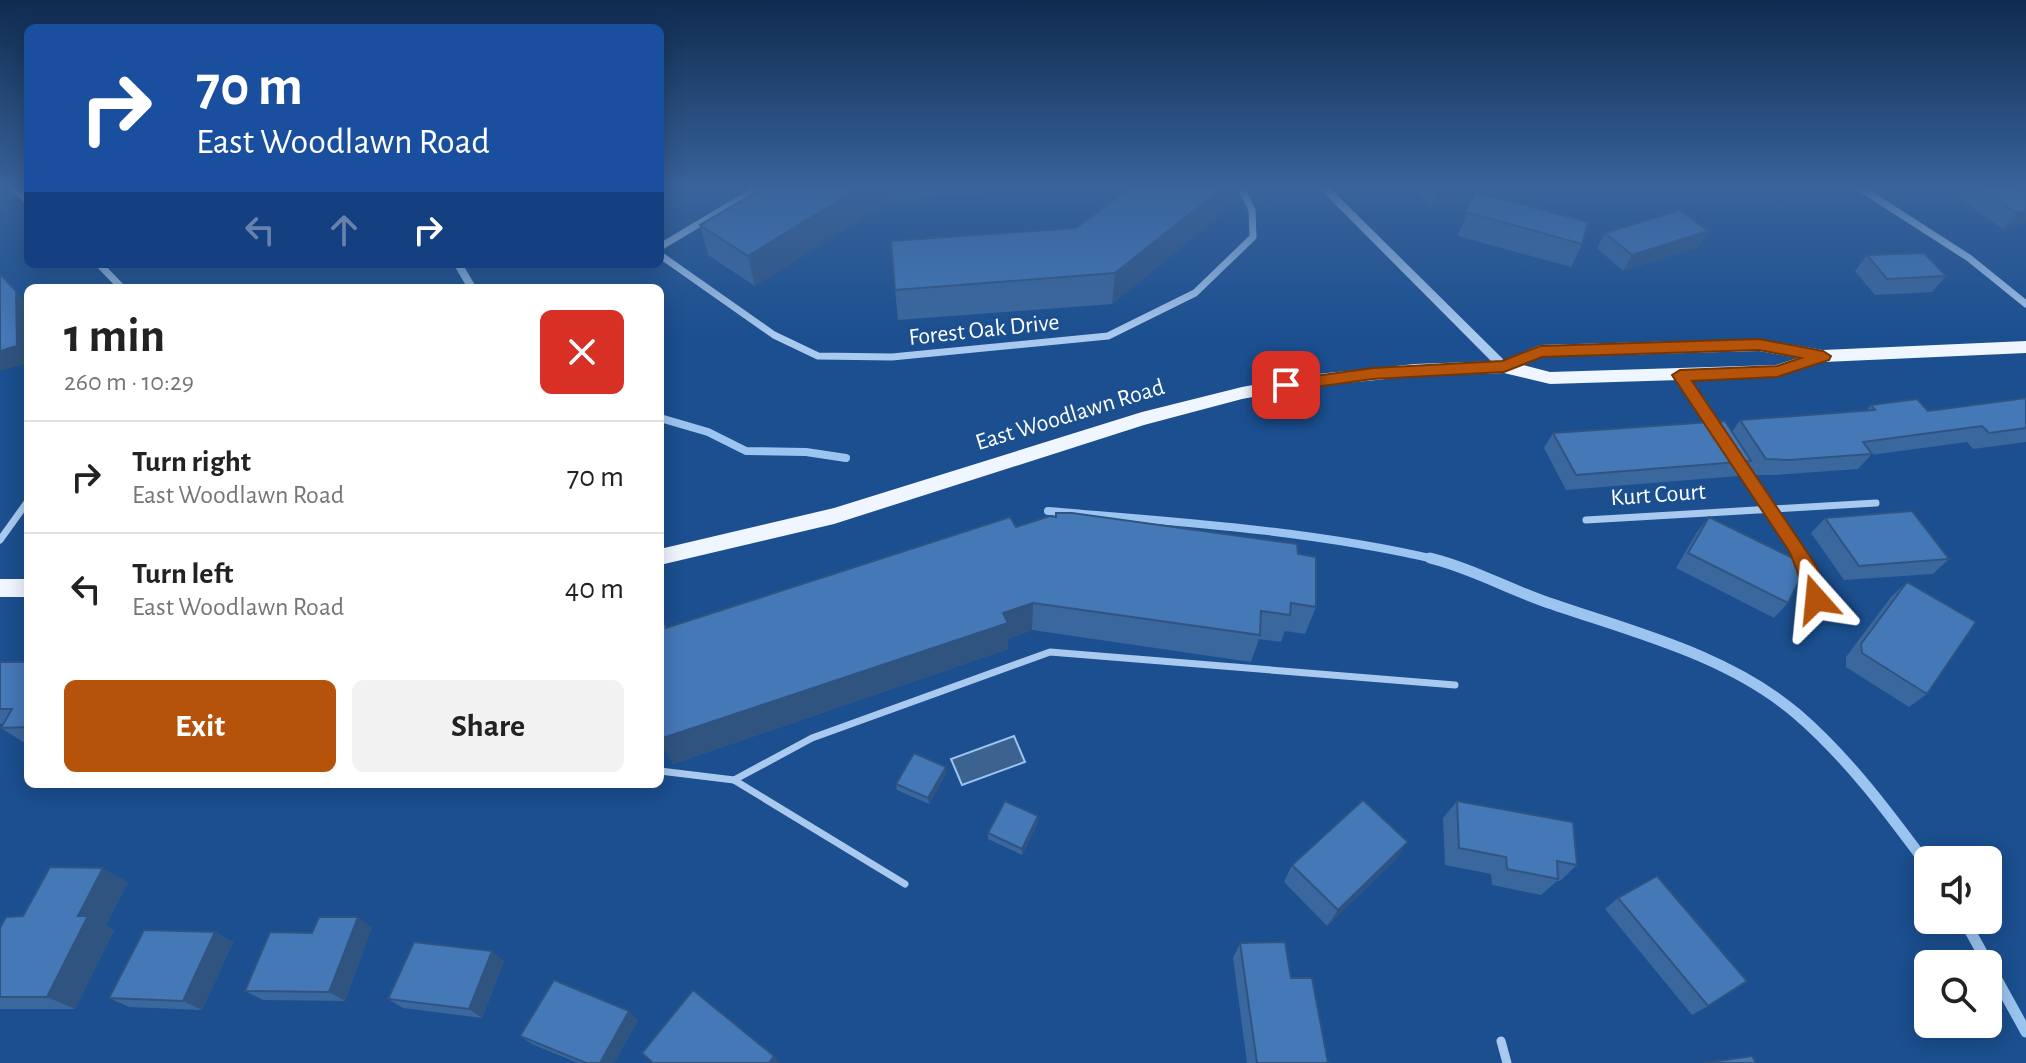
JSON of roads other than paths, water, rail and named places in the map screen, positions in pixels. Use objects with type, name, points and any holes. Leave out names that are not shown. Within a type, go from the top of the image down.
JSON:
[{"type":"main road","name":"East Woodlawn Road","points":[[1504,367],[1540,351],[1759,345],[1823,356],[2026,347]]},
{"type":"main road","name":"East Woodlawn Road","points":[[664,556],[834,516],[1069,440],[1242,393],[1373,374],[1504,367],[1550,378],[1777,371],[1823,356]]},
{"type":"main road","points":[[0,588],[24,588]]},
{"type":"street","name":"Forest Oak Drive","points":[[664,258],[774,335],[818,356],[892,357],[1108,336],[1195,293],[1253,236]]},
{"type":"street","points":[[1372,236],[1504,367]]},
{"type":"street","points":[[1934,236],[1969,258],[2026,304]]},
{"type":"street","points":[[103,268],[118,284]]},
{"type":"street","points":[[1680,375],[1724,440]]},
{"type":"street","points":[[1733,452],[1810,573],[1816,599],[1809,606]]},
{"type":"street","name":"Kurt Court","points":[[1586,520],[1876,503]]},
{"type":"street","points":[[0,540],[24,507]]},
{"type":"street","points":[[1501,1041],[1507,1063]]},
{"type":"lane","points":[[734,780],[812,738],[1050,652],[1455,685]]},
{"type":"lane","points":[[664,771],[734,780],[905,884]]},
{"type":"water","points":[[1014,736],[1025,762],[962,785],[951,759]]},
{"type":"waterway","points":[[460,268],[470,284]]},
{"type":"waterway","points":[[664,419],[708,432],[746,451],[806,452],[846,458]]},
{"type":"waterway","points":[[1048,511],[1293,534],[1434,559]]},
{"type":"waterway","points":[[1434,559],[1438,560]]},
{"type":"waterway","points":[[1434,559],[1549,603],[1679,647],[1770,693],[1816,731],[1850,767],[1914,848]]},
{"type":"waterway","points":[[1972,934],[2026,1032]]}]
